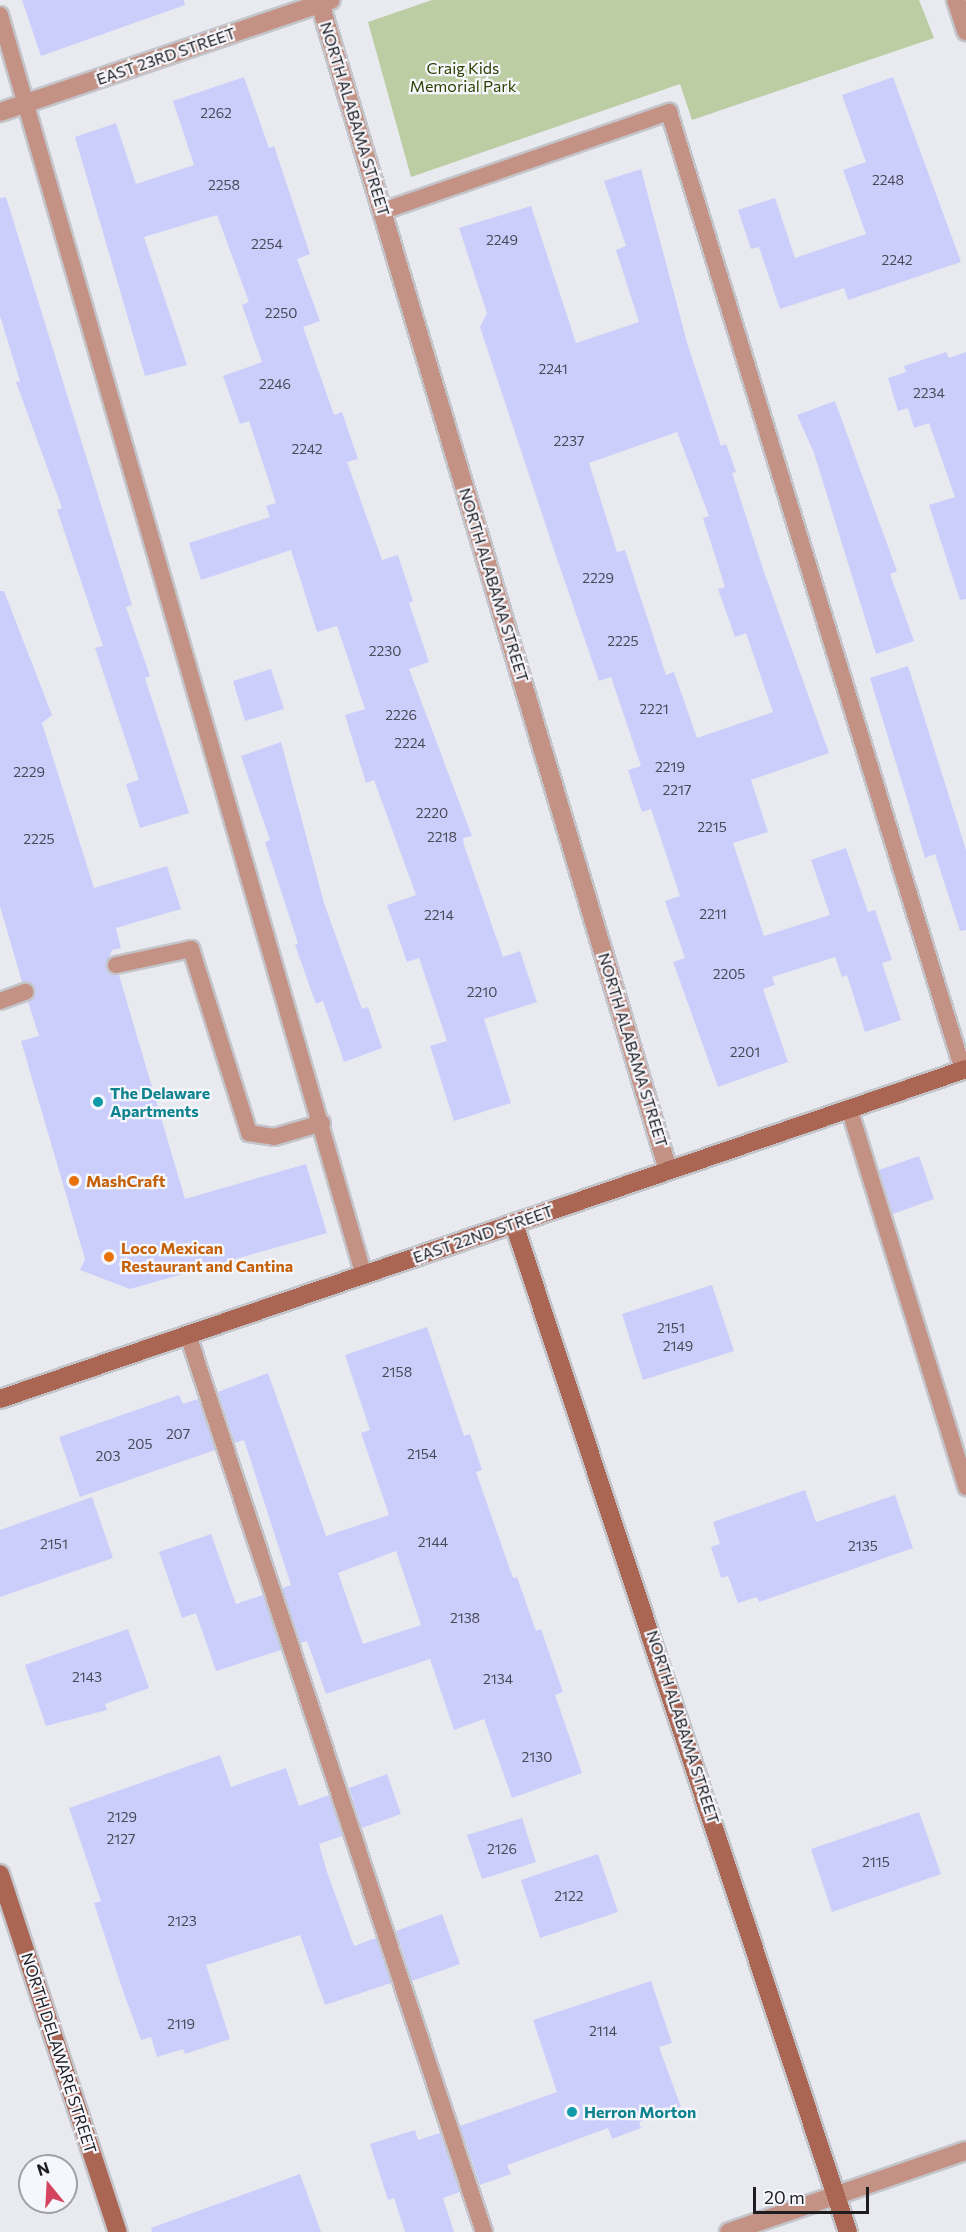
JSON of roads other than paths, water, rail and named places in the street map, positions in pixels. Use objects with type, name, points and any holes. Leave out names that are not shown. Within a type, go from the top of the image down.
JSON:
[{"type":"main road","name":"EAST 22ND STREET","points":[[0,1399],[964,1070]]},
{"type":"main road","name":"NORTH ALABAMA STREET","points":[[514,1224],[848,2232]]},
{"type":"main road","name":"NORTH DELAWARE STREET","points":[[0,1874],[118,2232]]},
{"type":"street","points":[[956,0],[966,32]]},
{"type":"street","name":"EAST 23RD STREET","points":[[0,112],[324,1]]},
{"type":"street","name":"NORTH ALABAMA STREET","points":[[324,1],[383,211],[668,1170]]},
{"type":"street","points":[[729,2232],[966,2151]]},
{"type":"lane","points":[[0,15],[322,1123],[364,1276]]},
{"type":"lane","points":[[383,211],[669,112],[964,1070]]},
{"type":"lane","points":[[116,965],[190,950],[249,1133],[274,1137],[322,1123]]},
{"type":"lane","points":[[0,1001],[25,992]]},
{"type":"lane","points":[[849,1108],[966,1487]]},
{"type":"lane","points":[[188,1335],[484,2232]]},
{"type":"place","name":"The Delaware Apartments","points":[[98,1102]]},
{"type":"place","name":"MashCraft","points":[[74,1181]]},
{"type":"place","name":"Loco Mexican Restaurant and Cantina","points":[[109,1257]]},
{"type":"place","name":"Herron Morton","points":[[572,2112]]},
{"type":"park label","name":"Craig Kids Memorial Park","points":[[463,77]]}]
